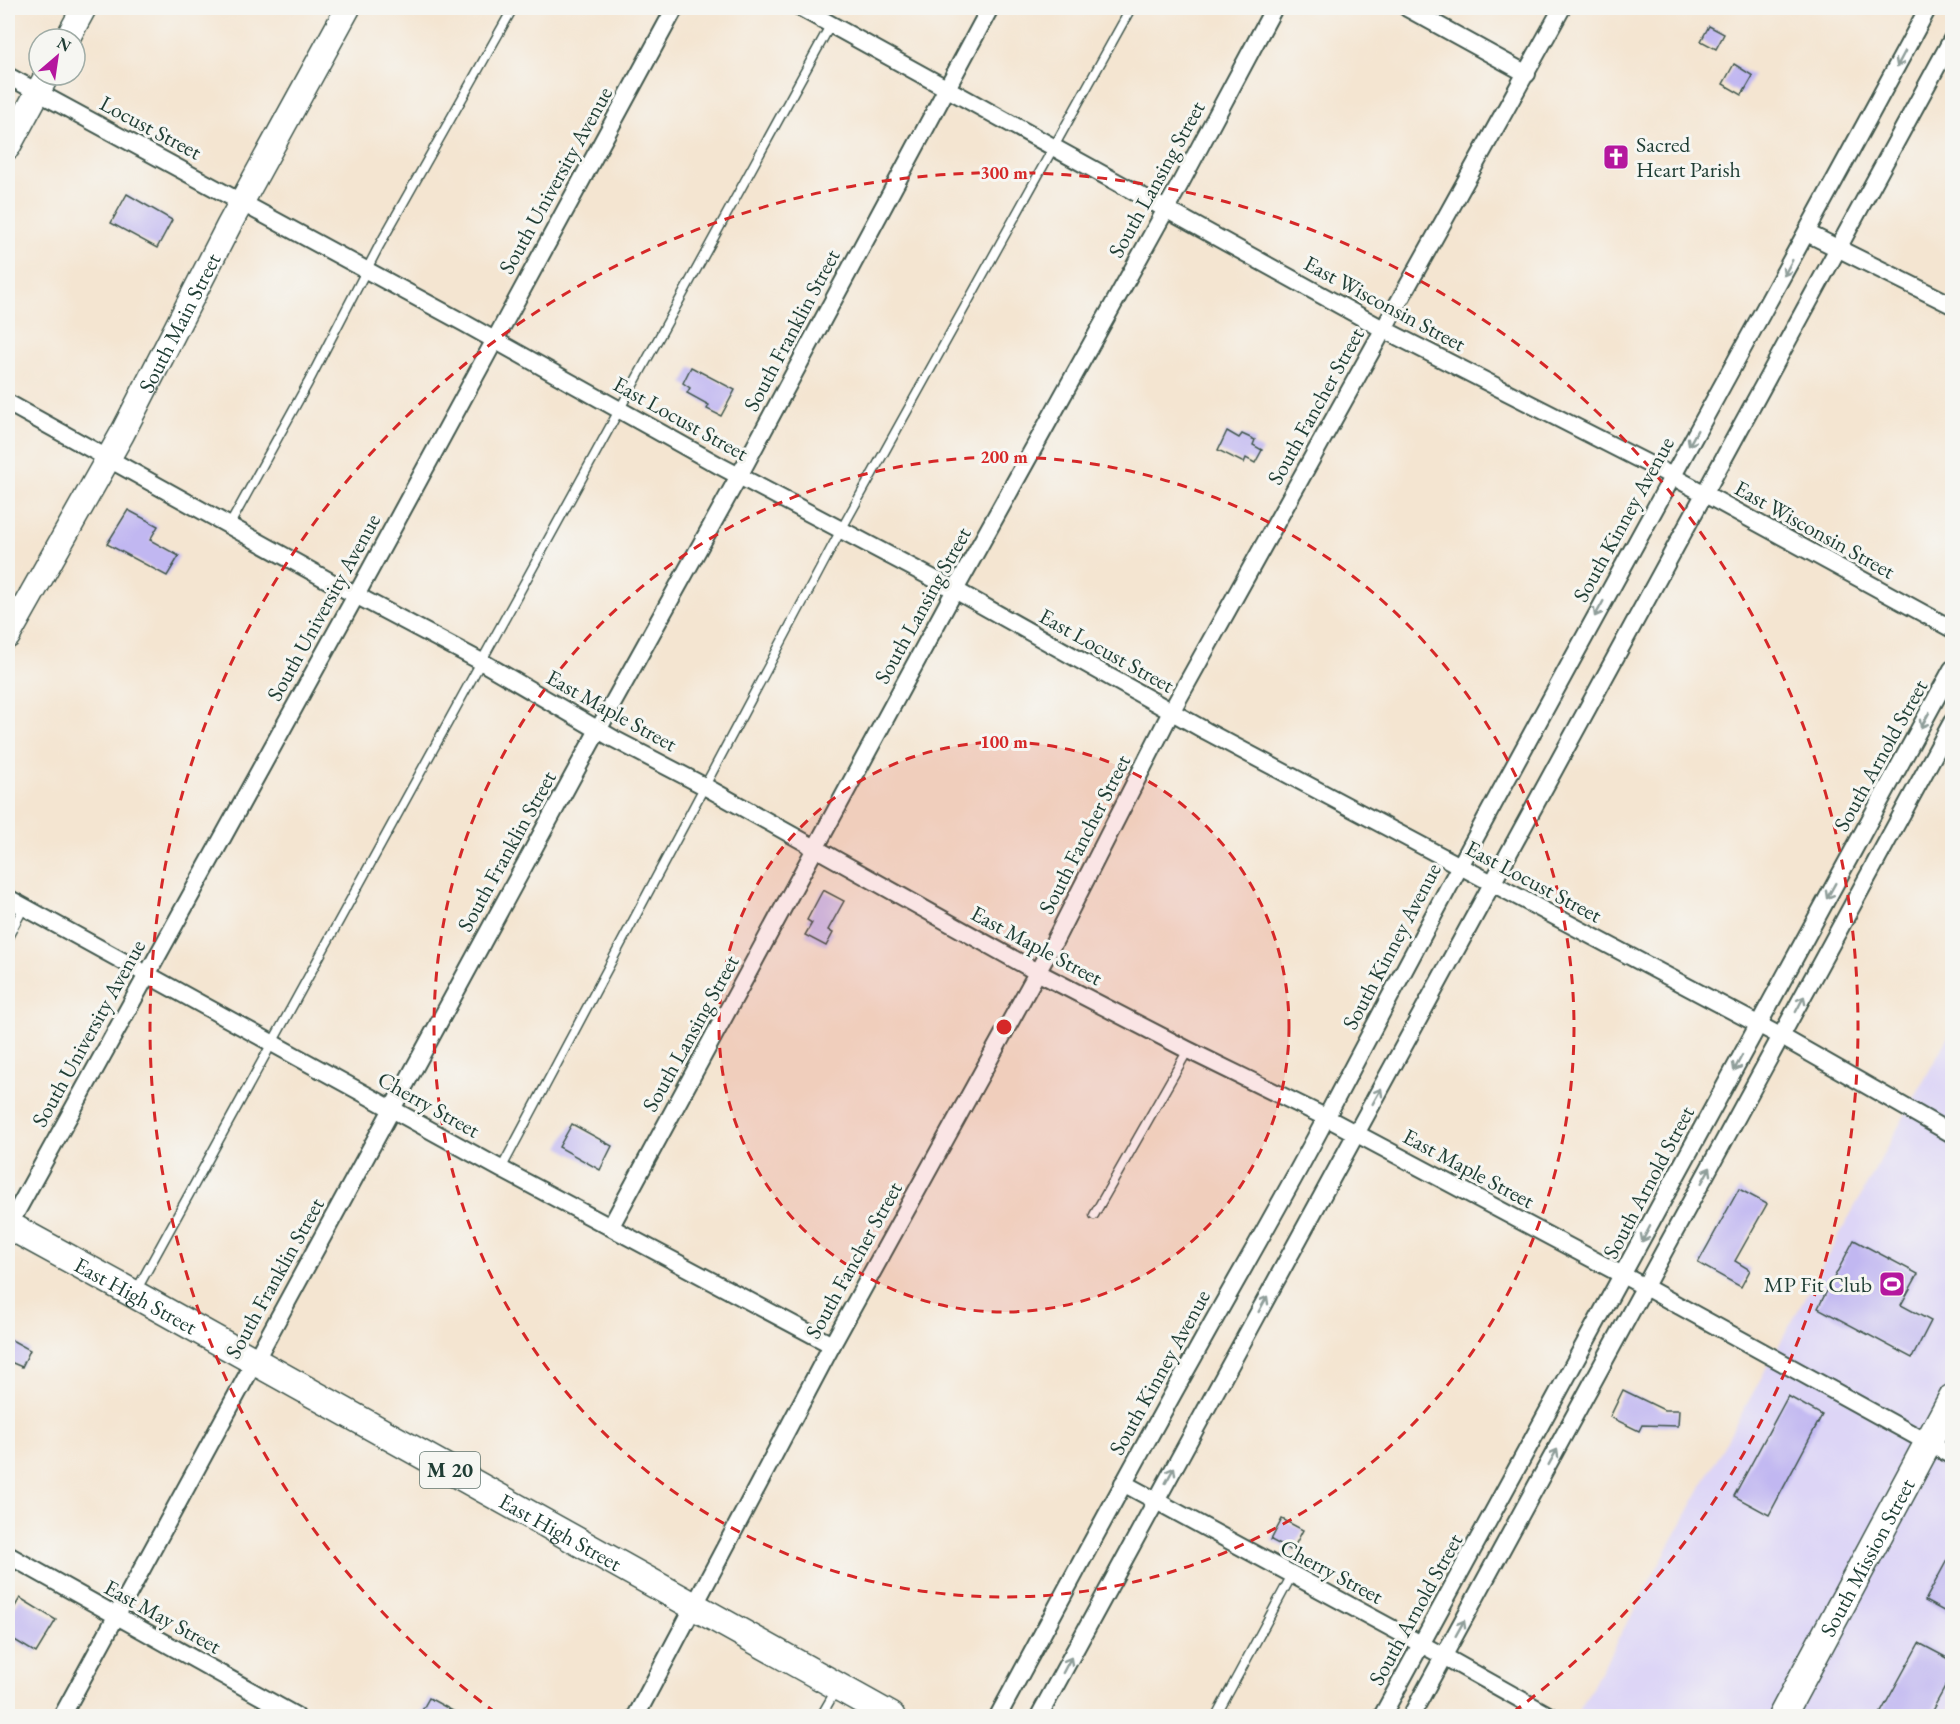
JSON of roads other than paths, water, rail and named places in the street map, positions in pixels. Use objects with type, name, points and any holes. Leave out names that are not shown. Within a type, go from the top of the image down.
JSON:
[{"type":"main road","name":"East High Street","points":[[8,1226],[891,1716]]},
{"type":"main road","name":"South Mission Street","points":[[1782,1716],[1953,1398]]},
{"type":"street","points":[[74,27],[84,8]]},
{"type":"street","name":"South Main Street","points":[[8,636],[108,459],[348,8]]},
{"type":"street","name":"South University Avenue","points":[[8,1226],[675,8]]},
{"type":"street","name":"East Wisconsin Street","points":[[801,8],[1383,329],[1672,476],[1953,629]]},
{"type":"street","name":"South Franklin Street","points":[[62,1716],[598,730],[739,476],[990,8]]},
{"type":"street","name":"South Lansing Street","points":[[611,1226],[955,590],[1166,209],[1274,8]]},
{"type":"street","points":[[1407,8],[1527,74]]},
{"type":"street","name":"South Fancher Street","points":[[636,1716],[832,1345],[1037,972],[1171,712],[1562,8]]},
{"type":"street","name":"South Kinney Avenue","points":[[998,1716],[1123,1483],[1327,1118],[1459,867],[1928,8]]},
{"type":"street","points":[[1039,1716],[1953,39]]},
{"type":"street","name":"Locust Street","points":[[8,76],[27,80]]},
{"type":"street","points":[[8,147],[40,87]]},
{"type":"street","name":"Locust Street","points":[[49,87],[243,202]]},
{"type":"street","name":"East Locust Street","points":[[243,202],[739,476],[955,590],[1171,712],[1492,885],[1782,1037],[1953,1134]]},
{"type":"street","points":[[1807,233],[1953,305]]},
{"type":"street","name":"East Maple Street","points":[[8,403],[229,526],[482,662],[598,730],[706,787],[1037,972],[1327,1118],[1645,1287],[1953,1456]]},
{"type":"street","name":"South Arnold Street","points":[[1382,1716],[1953,669]]},
{"type":"street","name":"South Arnold Street","points":[[1411,1716],[1953,722]]},
{"type":"street","name":"Cherry Street","points":[[8,898],[501,1169],[832,1345]]},
{"type":"street","name":"Cherry Street","points":[[1123,1483],[1551,1716]]},
{"type":"street","name":"East May Street","points":[[8,1556],[296,1716]]},
{"type":"lane","points":[[229,526],[308,383],[366,271],[513,8]]},
{"type":"lane","points":[[501,1169],[841,530],[1131,8]]},
{"type":"lane","points":[[134,1294],[831,24]]},
{"type":"lane","points":[[8,937],[24,907]]},
{"type":"lane","points":[[1094,1215],[1188,1050]]},
{"type":"lane","points":[[1216,1716],[1292,1575]]},
{"type":"lane","points":[[821,1716],[838,1687]]},
{"type":"place","name":"Sacred Heart Parish","points":[[1616,157]]},
{"type":"place","name":"MP Fit Club","points":[[1892,1284]]}]
